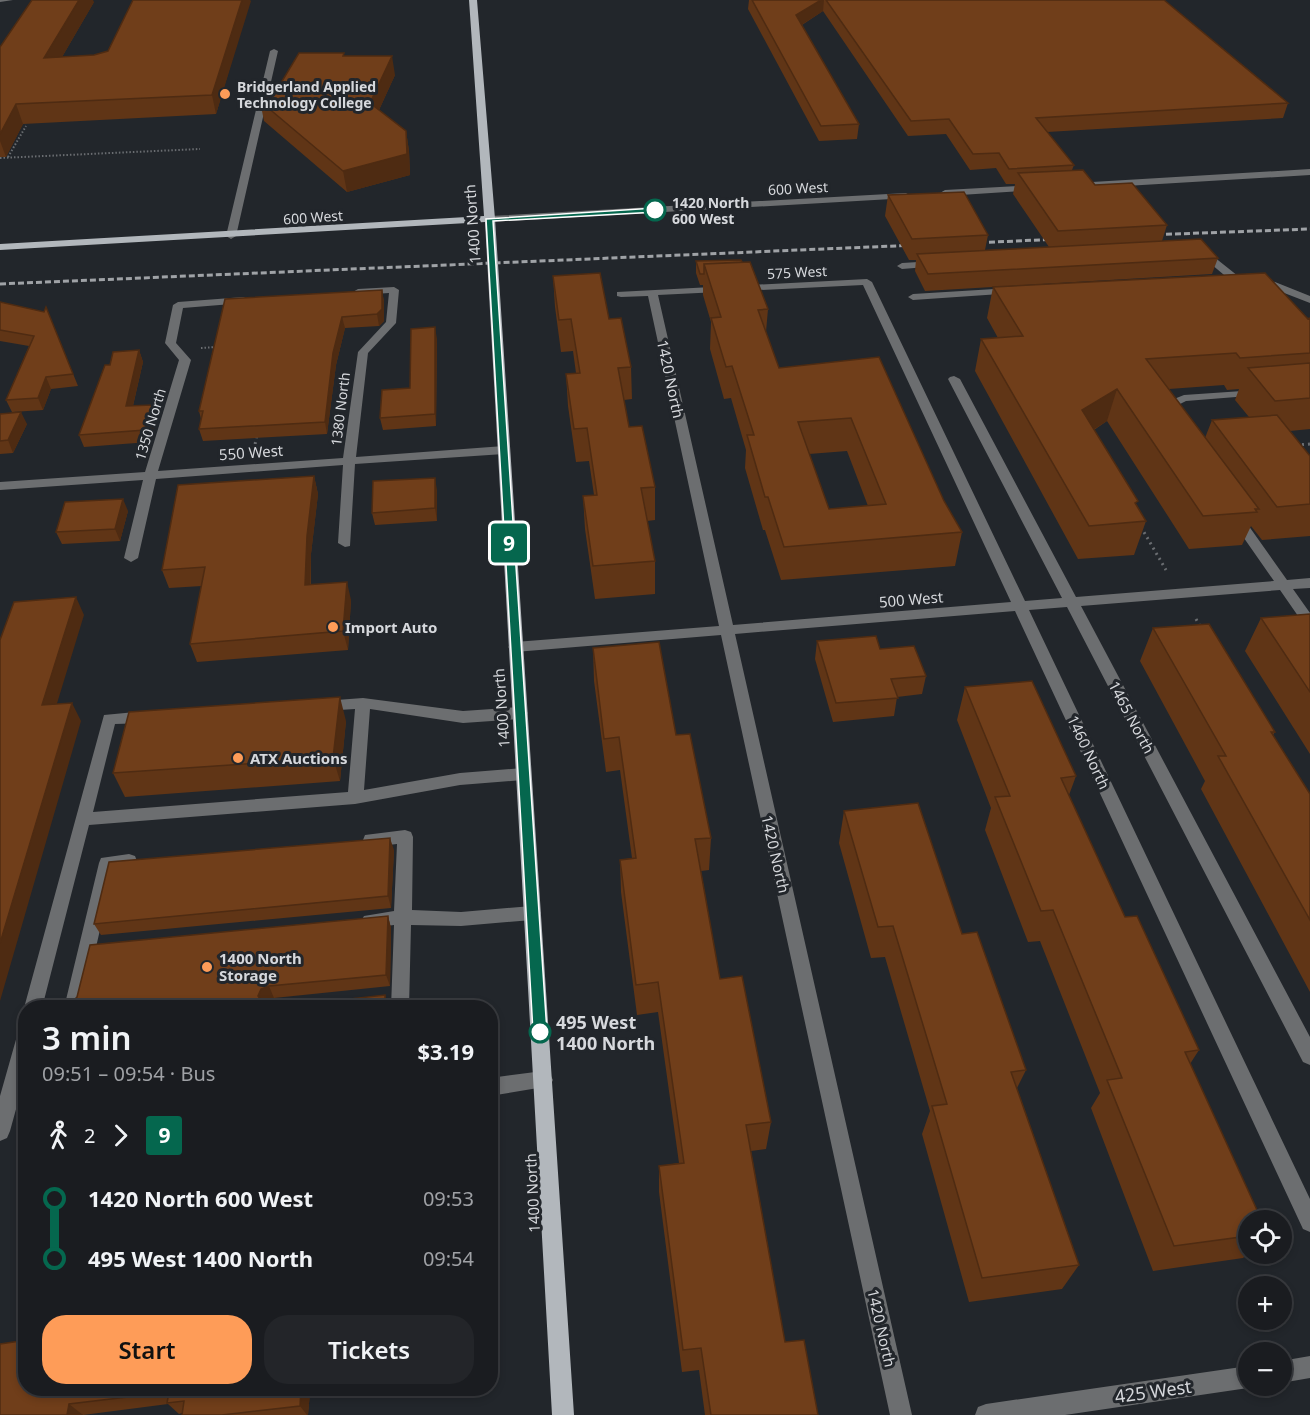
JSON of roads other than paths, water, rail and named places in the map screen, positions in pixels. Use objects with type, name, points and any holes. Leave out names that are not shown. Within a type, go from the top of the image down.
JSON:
[{"type":"main road","name":"1400 North","points":[[473,0],[490,219],[563,1415]]},
{"type":"main road","name":"600 West","points":[[0,247],[231,236],[490,219]]},
{"type":"street","points":[[0,0],[9,0]]},
{"type":"street","points":[[231,236],[274,51]]},
{"type":"street","points":[[1083,185],[1310,172]]},
{"type":"street","points":[[934,194],[1048,188]]},
{"type":"street","name":"600 West","points":[[490,219],[922,195]]},
{"type":"street","points":[[1187,250],[1199,250],[1234,278]]},
{"type":"street","points":[[902,266],[949,263]]},
{"type":"street","points":[[1222,279],[1234,278],[1271,284],[1310,301]]},
{"type":"street","name":"575 West","points":[[621,294],[867,282]]},
{"type":"street","name":"1460 North","points":[[867,282],[1310,1222]]},
{"type":"street","name":"1380 North","points":[[345,543],[349,461],[363,352],[391,323],[394,290],[348,293]]},
{"type":"street","points":[[913,297],[1020,291]]},
{"type":"street","name":"1420 North","points":[[652,292],[901,1415]]},
{"type":"street","name":"1350 North","points":[[131,558],[150,476],[185,360],[170,343],[178,305],[258,299]]},
{"type":"street","points":[[1275,299],[1310,301]]},
{"type":"street","name":"1465 North","points":[[954,379],[1310,1056]]},
{"type":"street","points":[[1173,429],[1167,419],[1168,405],[1184,398],[1264,392]]},
{"type":"street","name":"550 West","points":[[0,486],[504,450]]},
{"type":"street","points":[[1227,505],[1310,623]]},
{"type":"street","name":"500 West","points":[[515,647],[1310,583]]},
{"type":"street","points":[[356,798],[363,704]]},
{"type":"street","points":[[305,707],[363,704],[463,717],[520,712]]},
{"type":"street","points":[[35,1000],[109,719],[167,715]]},
{"type":"street","points":[[83,819],[356,798],[460,779],[523,774]]},
{"type":"street","points":[[357,841],[405,837],[400,1000]]},
{"type":"street","points":[[75,1000],[107,863],[143,860]]},
{"type":"street","points":[[356,922],[403,918],[461,919],[532,913]]},
{"type":"street","points":[[87,947],[111,944]]},
{"type":"street","points":[[378,998],[389,1000]]},
{"type":"street","points":[[0,1131],[18,1065]]},
{"type":"street","points":[[498,1086],[543,1080]]},
{"type":"street","points":[[1292,1370],[1310,1367]]},
{"type":"street","name":"425 West","points":[[986,1415],[1238,1378]]},
{"type":"railway","points":[[1148,235],[1310,229]]},
{"type":"railway","points":[[971,243],[1061,239]]},
{"type":"railway","points":[[0,284],[917,245]]},
{"type":"place","name":"Bridgerland Applied Technology College","points":[[225,94]]},
{"type":"place","name":"1420 North 600 West","points":[[655,210]]},
{"type":"place","name":"Import Auto","points":[[333,627]]},
{"type":"place","name":"ATX Auctions","points":[[238,758]]},
{"type":"place","name":"1400 North Storage","points":[[207,967]]},
{"type":"place","name":"495 West 1400 North","points":[[540,1032]]}]
